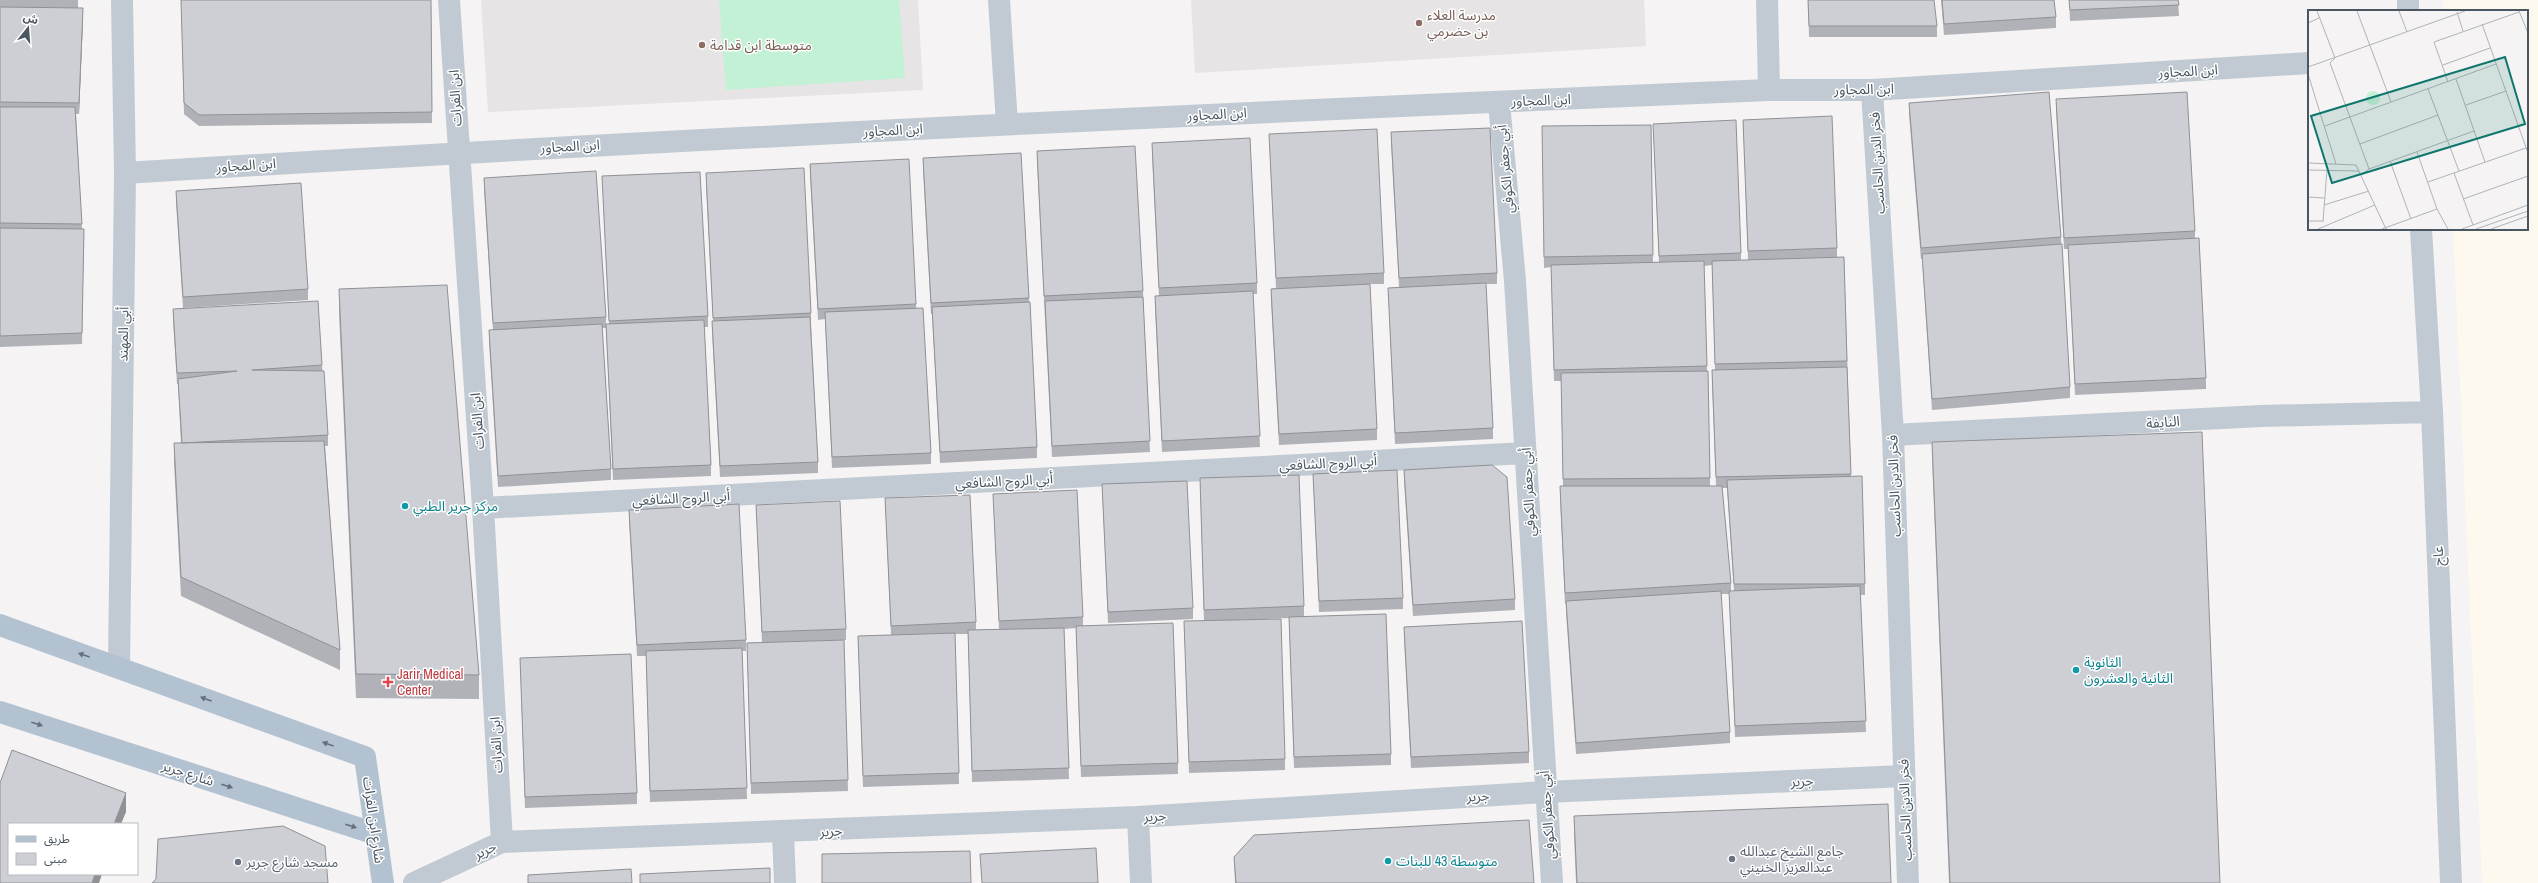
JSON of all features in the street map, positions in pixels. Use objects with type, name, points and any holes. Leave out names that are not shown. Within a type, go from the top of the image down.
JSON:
[{"type":"main road","points":[[0,626],[119,667]]},
{"type":"main road","name":"شارع ابن الفرات","points":[[119,667],[365,757],[383,883]]},
{"type":"main road","name":"شارع جرير","points":[[0,712],[376,834]]},
{"type":"street","name":"أبي المهند","points":[[119,667],[125,173],[122,0]]},
{"type":"street","name":"ابن الفرات","points":[[449,0],[483,508],[502,842]]},
{"type":"street","points":[[999,0],[1007,124]]},
{"type":"street","points":[[1767,0],[1769,90]]},
{"type":"street","name":"ابن المجاور","points":[[125,173],[458,152],[1007,124],[1769,90],[1872,90],[2308,64]]},
{"type":"street","name":"فخر الدين الحاسب","points":[[1872,90],[1893,435],[1908,883]]},
{"type":"street","name":"أبي جعفر الكوفي","points":[[1499,102],[1515,281],[1552,883]]},
{"type":"street","name":"عاج","points":[[2421,230],[2432,412],[2451,883]]},
{"type":"street","name":"النايفة","points":[[1893,435],[2261,416],[2432,412]]},
{"type":"street","name":"أبي الروح الشافعي","points":[[483,508],[1526,453]]},
{"type":"street","name":"جرير","points":[[414,883],[502,842],[783,833],[1138,817],[1546,792],[1904,776]]},
{"type":"street","points":[[1138,817],[1141,883]]},
{"type":"street","points":[[783,833],[785,883]]},
{"type":"shaded area","name":"متوسطة ابن قدامة","points":[[481,0],[918,0],[923,90],[488,112]]},
{"type":"shaded area","name":"مدرسة العلاء بن حضرمي","points":[[1191,0],[1644,0],[1646,46],[1195,73]]},
{"type":"shaded area","points":[[2443,0],[2538,0],[2538,883],[2482,883],[2453,230],[2528,230],[2528,10],[2443,10]]},
{"type":"green space","points":[[719,0],[899,0],[905,78],[726,90]]},
{"type":"building","points":[[181,0],[431,0],[432,112],[199,115],[184,103]]},
{"type":"building","points":[[1808,0],[1934,0],[1937,26],[1809,26]]},
{"type":"building","points":[[1942,0],[2054,0],[2056,17],[1944,24]]},
{"type":"building","points":[[2069,0],[2178,0],[2179,5],[2070,10]]},
{"type":"building","points":[[0,7],[83,8],[79,103],[0,102]]},
{"type":"building","points":[[2049,92],[2061,237],[1921,248],[1909,103]]},
{"type":"building","points":[[2187,92],[2195,231],[2064,238],[2056,99]]},
{"type":"building","points":[[0,107],[75,107],[82,224],[0,223]]},
{"type":"building","points":[[1832,116],[1837,248],[1748,251],[1743,120]]},
{"type":"building","points":[[1736,120],[1741,253],[1659,256],[1653,124]]},
{"type":"building","points":[[1651,125],[1653,255],[1544,257],[1542,126]]},
{"type":"building","points":[[1490,128],[1497,273],[1399,278],[1391,132]]},
{"type":"building","points":[[1377,129],[1384,273],[1276,278],[1269,134]]},
{"type":"building","points":[[1250,138],[1257,283],[1159,288],[1152,143]]},
{"type":"building","points":[[1135,146],[1143,291],[1044,296],[1037,151]]},
{"type":"building","points":[[1021,153],[1029,298],[931,303],[923,158]]},
{"type":"building","points":[[909,159],[916,304],[818,309],[810,164]]},
{"type":"building","points":[[804,168],[811,313],[713,318],[706,173]]},
{"type":"building","points":[[596,171],[606,317],[493,323],[484,178]]},
{"type":"building","points":[[700,172],[708,316],[609,321],[602,176]]},
{"type":"building","points":[[301,183],[308,289],[183,297],[176,191]]},
{"type":"building","points":[[0,228],[84,229],[82,333],[0,336]]},
{"type":"building","points":[[2199,238],[2206,378],[2075,384],[2068,245]]},
{"type":"building","points":[[2062,244],[2070,387],[1932,399],[1922,254]]},
{"type":"building","points":[[1844,257],[1847,361],[1715,364],[1712,261]]},
{"type":"building","points":[[1704,261],[1707,366],[1554,370],[1551,265]]},
{"type":"building","points":[[1486,283],[1493,428],[1395,433],[1388,288]]},
{"type":"building","points":[[1370,284],[1377,429],[1279,434],[1271,289]]},
{"type":"building","name":"مركز جرير الطبي","points":[[447,285],[479,675],[356,674],[339,289]]},
{"type":"building","points":[[1253,291],[1260,436],[1162,441],[1155,296]]},
{"type":"building","points":[[1143,297],[1150,441],[1052,446],[1045,301]]},
{"type":"building","points":[[318,301],[322,365],[252,370],[324,371],[328,435],[182,443],[178,379],[237,371],[177,373],[173,309]]},
{"type":"building","points":[[1030,302],[1037,447],[940,452],[932,307]]},
{"type":"building","points":[[923,308],[931,453],[832,457],[825,312]]},
{"type":"building","points":[[810,317],[818,462],[720,466],[712,321]]},
{"type":"building","points":[[704,320],[711,465],[613,469],[606,324]]},
{"type":"building","points":[[602,324],[611,469],[498,476],[489,330]]},
{"type":"building","points":[[1847,367],[1851,474],[1716,477],[1712,370]]},
{"type":"building","points":[[1708,371],[1710,478],[1563,479],[1561,373]]},
{"type":"building","name":"الثانوية الثانية والعشرون","points":[[2202,432],[2220,883],[1950,883],[1932,442]]},
{"type":"building","points":[[324,441],[340,650],[181,577],[174,443]]},
{"type":"building","points":[[1492,465],[1507,477],[1515,599],[1413,605],[1404,470]]},
{"type":"building","points":[[1397,470],[1403,598],[1319,601],[1313,474]]},
{"type":"building","points":[[1299,475],[1304,606],[1204,610],[1200,478]]},
{"type":"building","points":[[1862,476],[1865,584],[1734,584],[1727,480]]},
{"type":"building","points":[[1187,481],[1193,608],[1108,612],[1102,484]]},
{"type":"building","points":[[1560,486],[1722,486],[1731,583],[1565,593]]},
{"type":"building","points":[[1077,490],[1083,617],[999,621],[993,494]]},
{"type":"building","points":[[970,495],[976,622],[891,626],[885,498]]},
{"type":"building","points":[[840,501],[846,629],[762,632],[756,505]]},
{"type":"building","points":[[739,504],[746,640],[637,645],[629,510]]},
{"type":"building","points":[[1860,586],[1866,721],[1735,726],[1729,591]]},
{"type":"building","points":[[1721,591],[1730,732],[1576,743],[1566,601]]},
{"type":"building","points":[[1386,614],[1391,754],[1294,757],[1289,617]]},
{"type":"building","points":[[1281,619],[1285,759],[1189,762],[1184,621]]},
{"type":"building","points":[[1522,621],[1529,752],[1411,757],[1404,627]]},
{"type":"building","points":[[1173,623],[1178,763],[1081,766],[1076,626]]},
{"type":"building","points":[[1064,628],[1069,768],[972,771],[968,630]]},
{"type":"building","points":[[955,633],[959,773],[863,776],[858,636]]},
{"type":"building","points":[[844,640],[848,780],[751,783],[747,643]]},
{"type":"building","points":[[742,648],[747,788],[650,791],[646,651]]},
{"type":"building","points":[[631,654],[637,793],[525,797],[520,658]]},
{"type":"building","points":[[12,750],[126,793],[114,823],[8,823],[8,875],[95,875],[92,883],[0,883],[0,783]]},
{"type":"building","name":"جامع الشيخ عبدالله عبدالعزيز الخنيني","points":[[1888,804],[1891,883],[1577,883],[1574,816]]},
{"type":"building","name":"متوسطة 43 للبنات","points":[[1529,820],[1534,883],[1236,883],[1234,857],[1254,835]]},
{"type":"building","name":"مسجد شارع جرير","points":[[283,826],[325,846],[328,883],[152,883],[156,879],[158,839]]},
{"type":"building","points":[[1096,848],[1098,883],[982,883],[980,854]]},
{"type":"building","points":[[970,851],[971,883],[822,883],[822,854]]},
{"type":"building","points":[[770,868],[770,883],[640,883],[640,874]]},
{"type":"building","points":[[631,869],[632,883],[528,883],[528,875]]},
{"type":"place","name":"مدرسة العلاء بن حضرمي","points":[[1419,23]]},
{"type":"place","name":"متوسطة ابن قدامة","points":[[702,45]]},
{"type":"place","name":"مركز جرير الطبي","points":[[405,506]]},
{"type":"place","name":"الثانوية الثانية والعشرون","points":[[2076,670]]},
{"type":"place","name":"Jarir Medical Center","points":[[388,682]]},
{"type":"place","name":"جامع الشيخ عبدالله عبدالعزيز الخنيني","points":[[1732,859]]},
{"type":"place","name":"متوسطة 43 للبنات","points":[[1388,861]]},
{"type":"place","name":"مسجد شارع جرير","points":[[238,862]]}]
